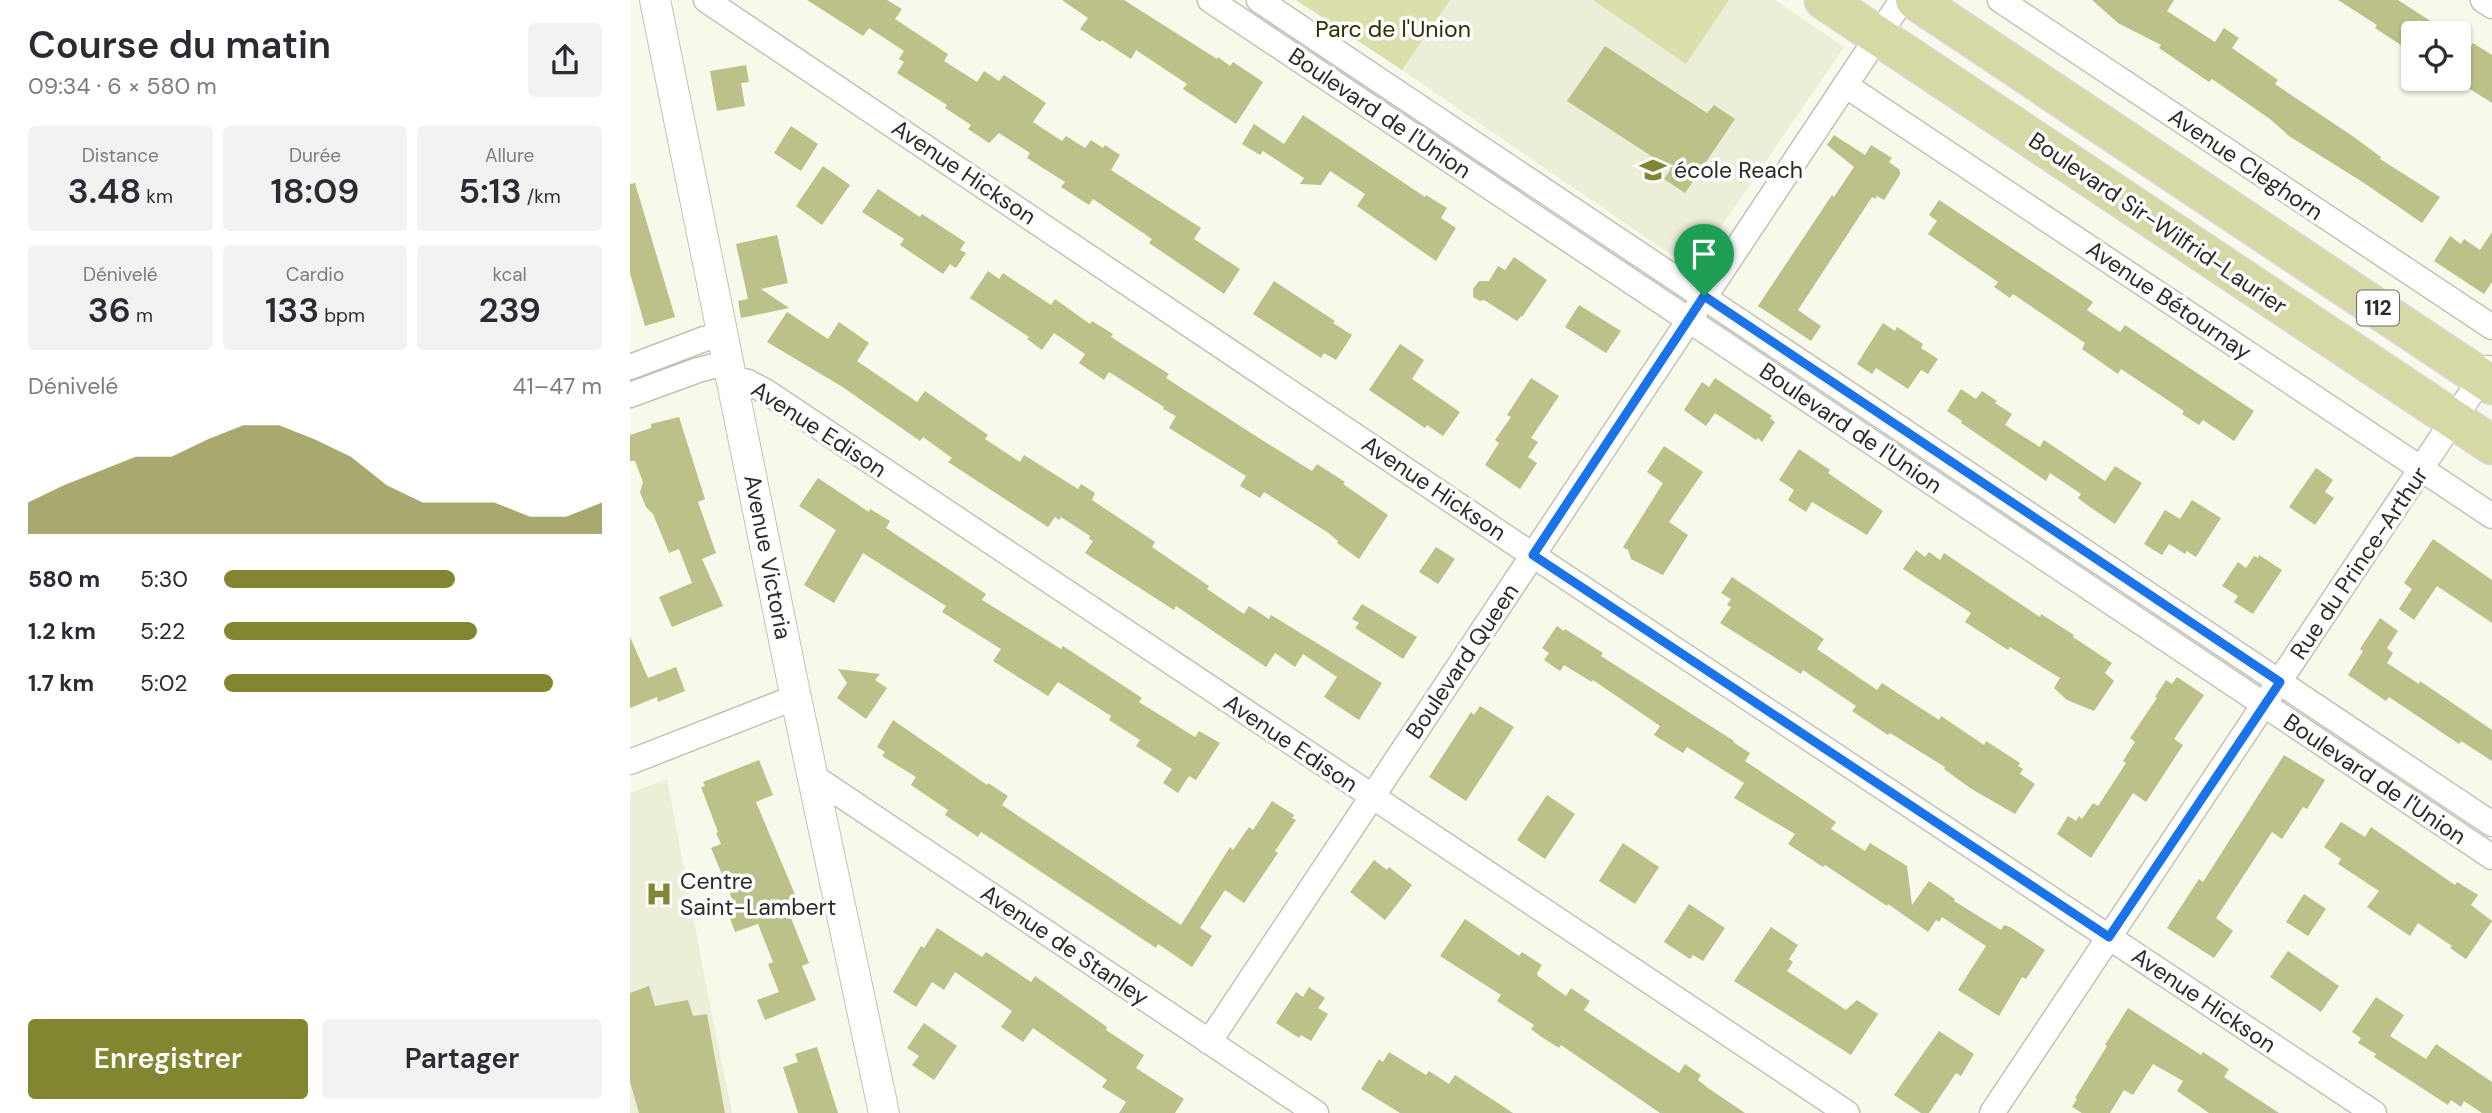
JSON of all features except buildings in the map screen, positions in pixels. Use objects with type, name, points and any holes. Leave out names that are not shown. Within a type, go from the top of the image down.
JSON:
[{"type":"main road","name":"Boulevard Sir-Wilfrid-Laurier","points":[[1825,0],[2492,446]]},
{"type":"main road","name":"112","points":[[1915,0],[2488,375]]},
{"type":"street","name":"Avenue Victoria","points":[[655,0],[796,697],[884,1113]]},
{"type":"street","name":"Avenue Hickson","points":[[706,0],[1533,555],[2374,1113]]},
{"type":"street","name":"Boulevard de l'Union","points":[[1210,0],[2492,858]]},
{"type":"street","name":"Boulevard de l'Union","points":[[1259,0],[2492,824]]},
{"type":"street","name":"Boulevard Queen","points":[[1209,1042],[1902,0]]},
{"type":"street","name":"Avenue Cleghorn","points":[[2000,0],[2492,327]]},
{"type":"street","points":[[2483,0],[2492,6]]},
{"type":"street","name":"Avenue Bétournay","points":[[1845,85],[2492,516]]},
{"type":"street","points":[[630,367],[704,339],[728,359]]},
{"type":"street","points":[[630,396],[728,359]]},
{"type":"street","name":"Avenue Edison","points":[[728,359],[748,382],[1847,1113]]},
{"type":"street","name":"Rue du Prince-Arthur","points":[[1992,1113],[2454,420],[2488,375]]},
{"type":"street","points":[[630,762],[796,697]]},
{"type":"street","name":"Avenue de Stanley","points":[[814,777],[1316,1113]]},
{"type":"shaded area","name":"école Reach","points":[[1450,0],[1593,0],[1686,63],[1729,0],[1775,0],[1844,47],[1692,269],[1402,70]]},
{"type":"shaded area","name":"Centre Saint-Lambert","points":[[667,779],[732,1113],[630,1113],[630,793]]},
{"type":"green space","name":"Parc de l'Union","points":[[1296,0],[1450,0],[1402,70]]},
{"type":"green space","points":[[1593,0],[1729,0],[1686,64]]},
{"type":"place","name":"école Reach","points":[[1653,170]]},
{"type":"place","name":"Centre Saint-Lambert","points":[[659,894]]},
{"type":"route","points":[[1704,296],[2280,682],[2109,937],[1533,555],[1704,296]]}]
